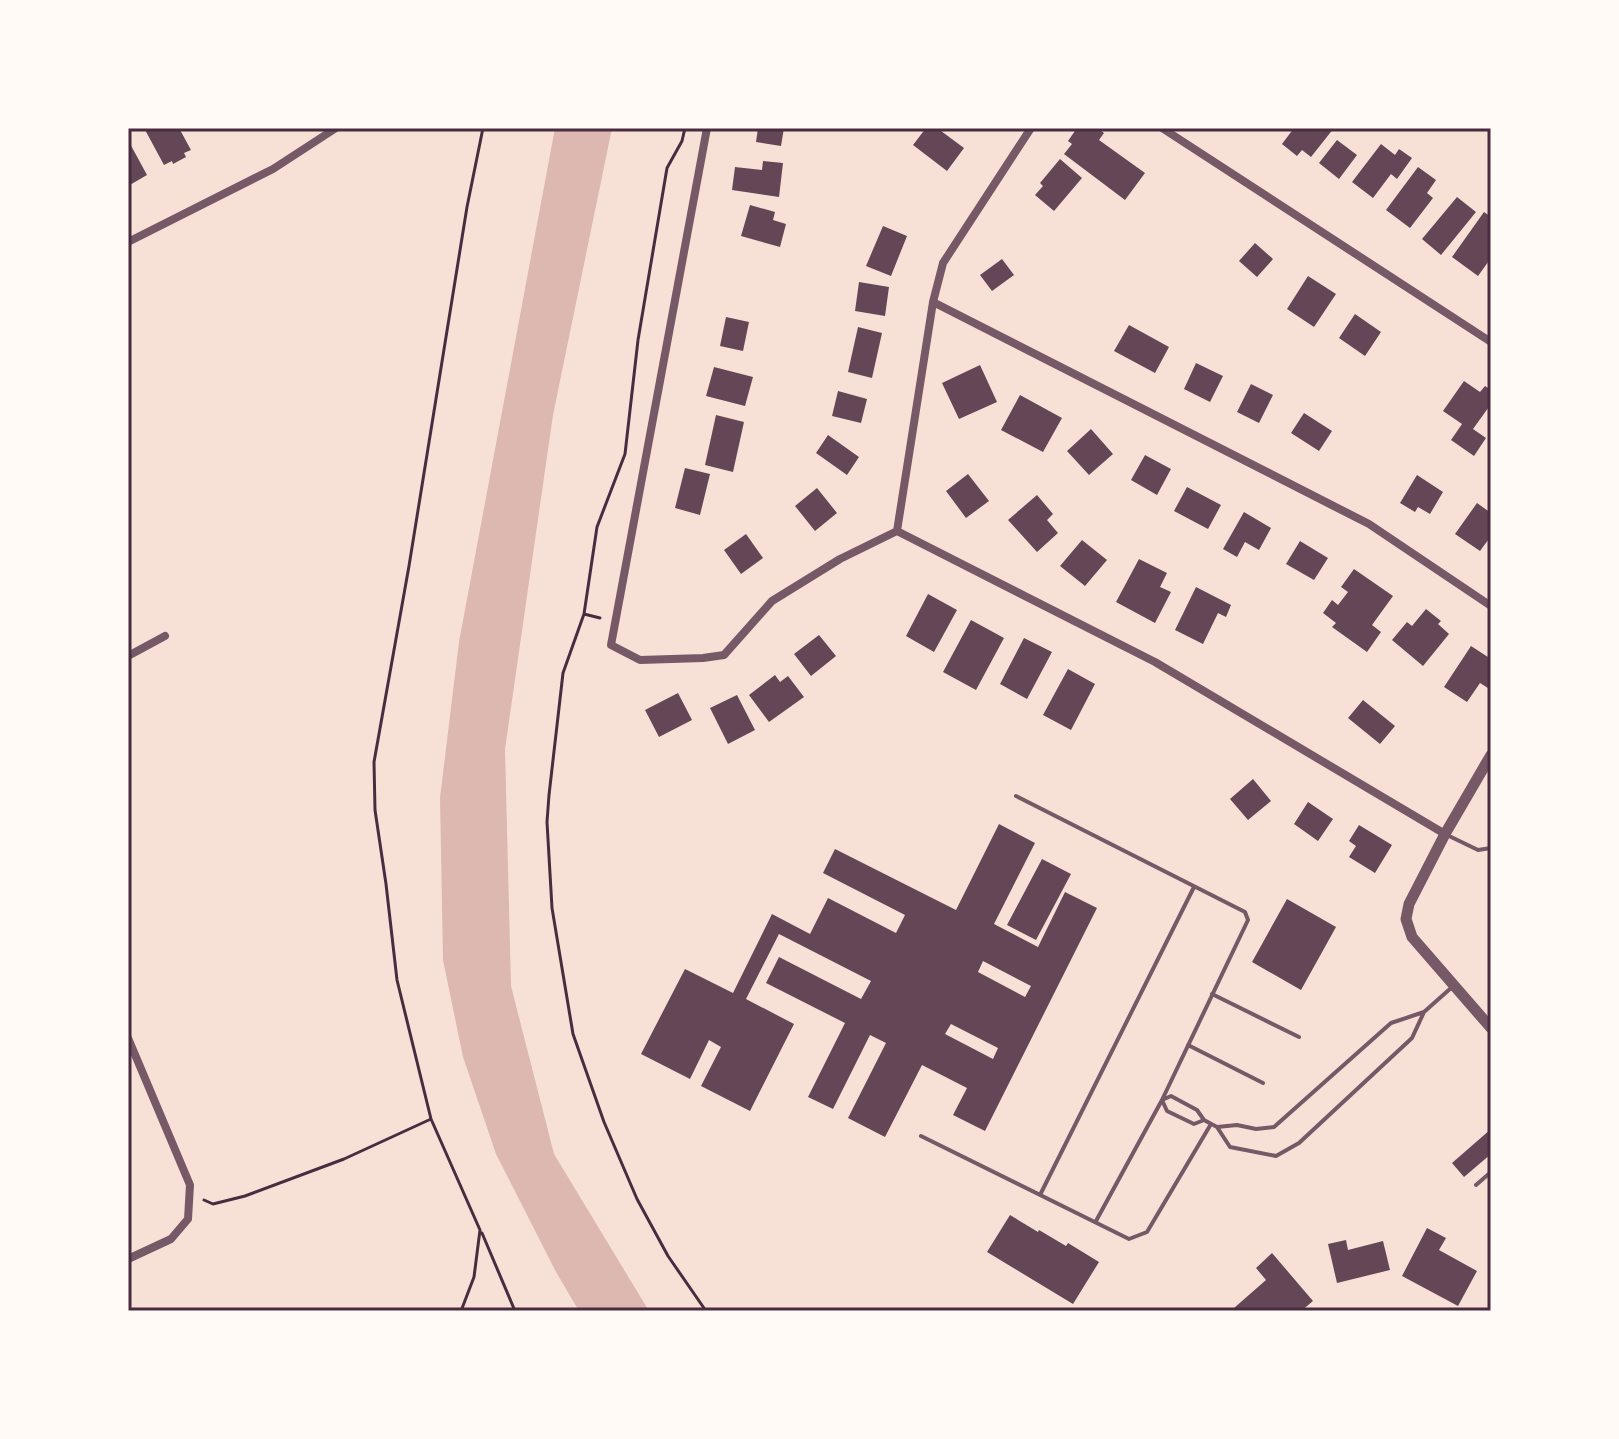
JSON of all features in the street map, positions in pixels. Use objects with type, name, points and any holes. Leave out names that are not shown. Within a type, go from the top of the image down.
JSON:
[{"type":"street","points":[[128,242],[273,169],[336,128]]},
{"type":"street","points":[[707,128],[611,645],[640,660],[724,655],[772,601],[840,559],[897,531]]},
{"type":"street","points":[[897,531],[933,302],[943,263],[1031,128]]},
{"type":"street","points":[[1162,128],[1491,342]]},
{"type":"street","points":[[933,302],[1369,524],[1491,606]]},
{"type":"street","points":[[897,531],[1155,662],[1445,834]]},
{"type":"street","points":[[128,656],[165,636]]},
{"type":"street","points":[[1491,755],[1445,834],[1409,904],[1406,919],[1412,937],[1491,1028]]},
{"type":"street","points":[[128,1038],[190,1185],[188,1219],[171,1239],[128,1259]]},
{"type":"lane","points":[[1016,796],[1248,916],[1162,1100],[1096,1221]]},
{"type":"lane","points":[[1445,834],[1478,850],[1491,848]]},
{"type":"lane","points":[[1040,1195],[1194,887]]},
{"type":"lane","points":[[1162,1100],[1171,1096],[1197,1110],[1204,1120],[1217,1127],[1230,1147],[1276,1156],[1299,1143],[1412,1038],[1424,1012],[1454,985]]},
{"type":"lane","points":[[1212,994],[1299,1037]]},
{"type":"lane","points":[[1217,1127],[1274,1127],[1391,1023],[1424,1012]]},
{"type":"lane","points":[[1188,1045],[1263,1083]]},
{"type":"lane","points":[[1162,1100],[1167,1111],[1194,1124],[1204,1120]]},
{"type":"lane","points":[[921,1136],[1129,1239],[1147,1232],[1211,1124]]},
{"type":"lane","points":[[1476,1185],[1491,1172]]},
{"type":"path","points":[[483,128],[374,762],[375,810],[397,980],[431,1119],[515,1311]]},
{"type":"path","points":[[685,128],[682,141],[667,168],[638,340],[625,454],[597,527],[584,614],[563,673],[547,822],[552,908],[573,1034],[604,1122],[637,1199],[668,1256],[706,1311]]},
{"type":"path","points":[[584,614],[600,618]]},
{"type":"path","points":[[189,1194],[213,1204],[245,1196],[344,1159],[431,1119]]},
{"type":"path","points":[[461,1311],[474,1277],[480,1230]]},
{"type":"shaded area","points":[[555,128],[612,128],[553,415],[505,749],[511,986],[554,1154],[649,1311],[579,1311],[556,1272],[496,1154],[463,1057],[443,960],[440,798],[459,642]]},
{"type":"building","points":[[144,128],[179,128],[191,150],[184,153],[186,157],[164,165]]},
{"type":"building","points":[[758,128],[784,128],[781,146],[756,142]]},
{"type":"building","points":[[926,128],[937,128],[964,148],[947,171],[913,145]]},
{"type":"building","points":[[1077,128],[1097,128],[1104,133],[1099,140],[1145,173],[1125,200],[1064,154],[1072,144],[1068,141]]},
{"type":"building","points":[[1294,128],[1334,128],[1311,157],[1302,150],[1297,156],[1282,144]]},
{"type":"building","points":[[128,140],[147,175],[128,186]]},
{"type":"building","points":[[1337,140],[1357,155],[1339,179],[1319,163]]},
{"type":"building","points":[[1381,144],[1395,155],[1399,149],[1412,158],[1397,179],[1391,174],[1373,198],[1352,182]]},
{"type":"building","points":[[1060,159],[1082,178],[1054,211],[1035,195],[1043,186],[1040,183]]},
{"type":"building","points":[[763,161],[783,163],[779,197],[732,190],[735,167],[762,170]]},
{"type":"building","points":[[1418,167],[1436,180],[1427,193],[1433,198],[1410,228],[1386,210]]},
{"type":"building","points":[[1457,197],[1476,212],[1441,255],[1422,239]]},
{"type":"building","points":[[750,205],[775,212],[773,220],[786,224],[780,247],[741,236]]},
{"type":"building","points":[[1484,212],[1491,217],[1491,258],[1478,276],[1452,257]]},
{"type":"building","points":[[883,226],[907,236],[891,276],[866,266]]},
{"type":"building","points":[[1255,243],[1273,259],[1257,277],[1239,261]]},
{"type":"building","points":[[1002,259],[1014,275],[992,291],[980,275]]},
{"type":"building","points":[[1308,276],[1336,294],[1314,327],[1287,309]]},
{"type":"building","points":[[859,282],[889,287],[885,316],[855,311]]},
{"type":"building","points":[[1355,314],[1381,332],[1365,356],[1339,338]]},
{"type":"building","points":[[726,317],[749,322],[743,351],[720,346]]},
{"type":"building","points":[[1129,325],[1169,347],[1155,373],[1114,351]]},
{"type":"building","points":[[858,327],[882,333],[872,378],[848,372]]},
{"type":"building","points":[[1196,363],[1223,376],[1210,402],[1184,389]]},
{"type":"building","points":[[980,365],[997,402],[959,419],[942,383]]},
{"type":"building","points":[[714,367],[753,377],[745,406],[706,396]]},
{"type":"building","points":[[1464,381],[1480,392],[1485,386],[1491,390],[1491,404],[1473,429],[1486,438],[1474,456],[1451,440],[1462,424],[1443,411]]},
{"type":"building","points":[[1251,384],[1273,395],[1259,423],[1237,412]]},
{"type":"building","points":[[838,391],[867,399],[861,423],[832,416]]},
{"type":"building","points":[[1020,395],[1062,418],[1043,452],[1001,430]]},
{"type":"building","points":[[1304,413],[1332,431],[1319,451],[1291,433]]},
{"type":"building","points":[[716,415],[744,422],[733,472],[705,465]]},
{"type":"building","points":[[1091,429],[1113,454],[1089,475],[1067,451]]},
{"type":"building","points":[[828,435],[859,457],[847,475],[816,453]]},
{"type":"building","points":[[1145,455],[1171,469],[1157,495],[1131,480]]},
{"type":"building","points":[[685,468],[710,474],[700,515],[675,508]]},
{"type":"building","points":[[968,474],[989,501],[966,518],[946,491]]},
{"type":"building","points":[[1417,475],[1443,492],[1430,514],[1418,507],[1415,512],[1400,503]]},
{"type":"building","points":[[1187,487],[1221,505],[1208,529],[1174,511]]},
{"type":"building","points":[[817,488],[837,513],[815,531],[795,506]]},
{"type":"building","points":[[1037,495],[1053,514],[1047,520],[1058,533],[1037,552],[1008,520]]},
{"type":"building","points":[[1477,503],[1491,513],[1491,536],[1480,551],[1455,534]]},
{"type":"building","points":[[1244,512],[1271,528],[1259,550],[1245,542],[1237,557],[1223,549]]},
{"type":"building","points":[[746,534],[763,558],[741,574],[724,550]]},
{"type":"building","points":[[1082,540],[1107,560],[1085,586],[1060,566]]},
{"type":"building","points":[[1300,541],[1328,558],[1314,580],[1286,564]]},
{"type":"building","points":[[1139,559],[1167,573],[1160,587],[1171,592],[1155,623],[1116,602]]},
{"type":"building","points":[[1354,569],[1393,596],[1372,625],[1381,632],[1367,652],[1332,627],[1336,623],[1323,613],[1332,600],[1338,605],[1348,592],[1341,587]]},
{"type":"building","points":[[1196,587],[1231,605],[1226,617],[1218,613],[1203,644],[1175,630]]},
{"type":"building","points":[[928,594],[957,610],[934,652],[906,636]]},
{"type":"building","points":[[1426,609],[1441,621],[1438,624],[1449,634],[1423,666],[1392,640],[1407,622],[1412,626]]},
{"type":"building","points":[[971,620],[1004,638],[976,690],[943,672]]},
{"type":"building","points":[[819,635],[836,656],[811,676],[794,654]]},
{"type":"building","points":[[1024,638],[1052,652],[1027,699],[1000,684]]},
{"type":"building","points":[[1471,646],[1491,659],[1491,690],[1480,683],[1467,702],[1444,687]]},
{"type":"building","points":[[1068,669],[1095,684],[1071,730],[1043,715]]},
{"type":"building","points":[[775,675],[780,682],[788,676],[804,697],[769,722],[749,695]]},
{"type":"building","points":[[678,693],[692,720],[659,737],[645,710]]},
{"type":"building","points":[[737,695],[755,730],[728,744],[710,708]]},
{"type":"building","points":[[1363,700],[1395,726],[1380,744],[1348,718]]},
{"type":"building","points":[[1253,779],[1271,801],[1248,820],[1230,799]]},
{"type":"building","points":[[1308,802],[1333,819],[1318,841],[1294,824]]},
{"type":"building","points":[[999,824],[1035,843],[994,924],[1038,947],[1065,892],[1097,908],[985,1131],[953,1115],[967,1088],[922,1065],[885,1137],[848,1118],[886,1043],[870,1035],[833,1109],[808,1097],[845,1023],[766,983],[779,957],[861,999],[871,981],[779,934],[746,999],[794,1024],[750,1111],[701,1086],[721,1047],[709,1040],[690,1079],[641,1054],[685,969],[733,993],[772,914],[810,934],[828,898],[896,933],[905,915],[823,873],[835,849],[956,910]],"holes":[[[983,961],[1031,986],[1025,997],[978,972]],[[951,1024],[998,1048],[993,1059],[945,1034]]]},
{"type":"building","points":[[1359,825],[1392,845],[1375,873],[1349,857],[1356,846],[1349,841]]},
{"type":"building","points":[[1042,859],[1071,874],[1036,940],[1007,925]]},
{"type":"building","points":[[1287,899],[1336,927],[1301,990],[1252,962]]},
{"type":"building","points":[[1491,1129],[1491,1154],[1464,1177],[1452,1163]]},
{"type":"building","points":[[1010,1215],[1099,1262],[1073,1304],[987,1252]]},
{"type":"building","points":[[1427,1228],[1446,1238],[1439,1250],[1477,1271],[1458,1306],[1402,1276]]},
{"type":"building","points":[[1346,1240],[1348,1250],[1383,1241],[1390,1270],[1337,1283],[1328,1244]]},
{"type":"building","points":[[1272,1253],[1313,1301],[1301,1311],[1236,1311],[1234,1308],[1266,1280],[1256,1268]]}]
